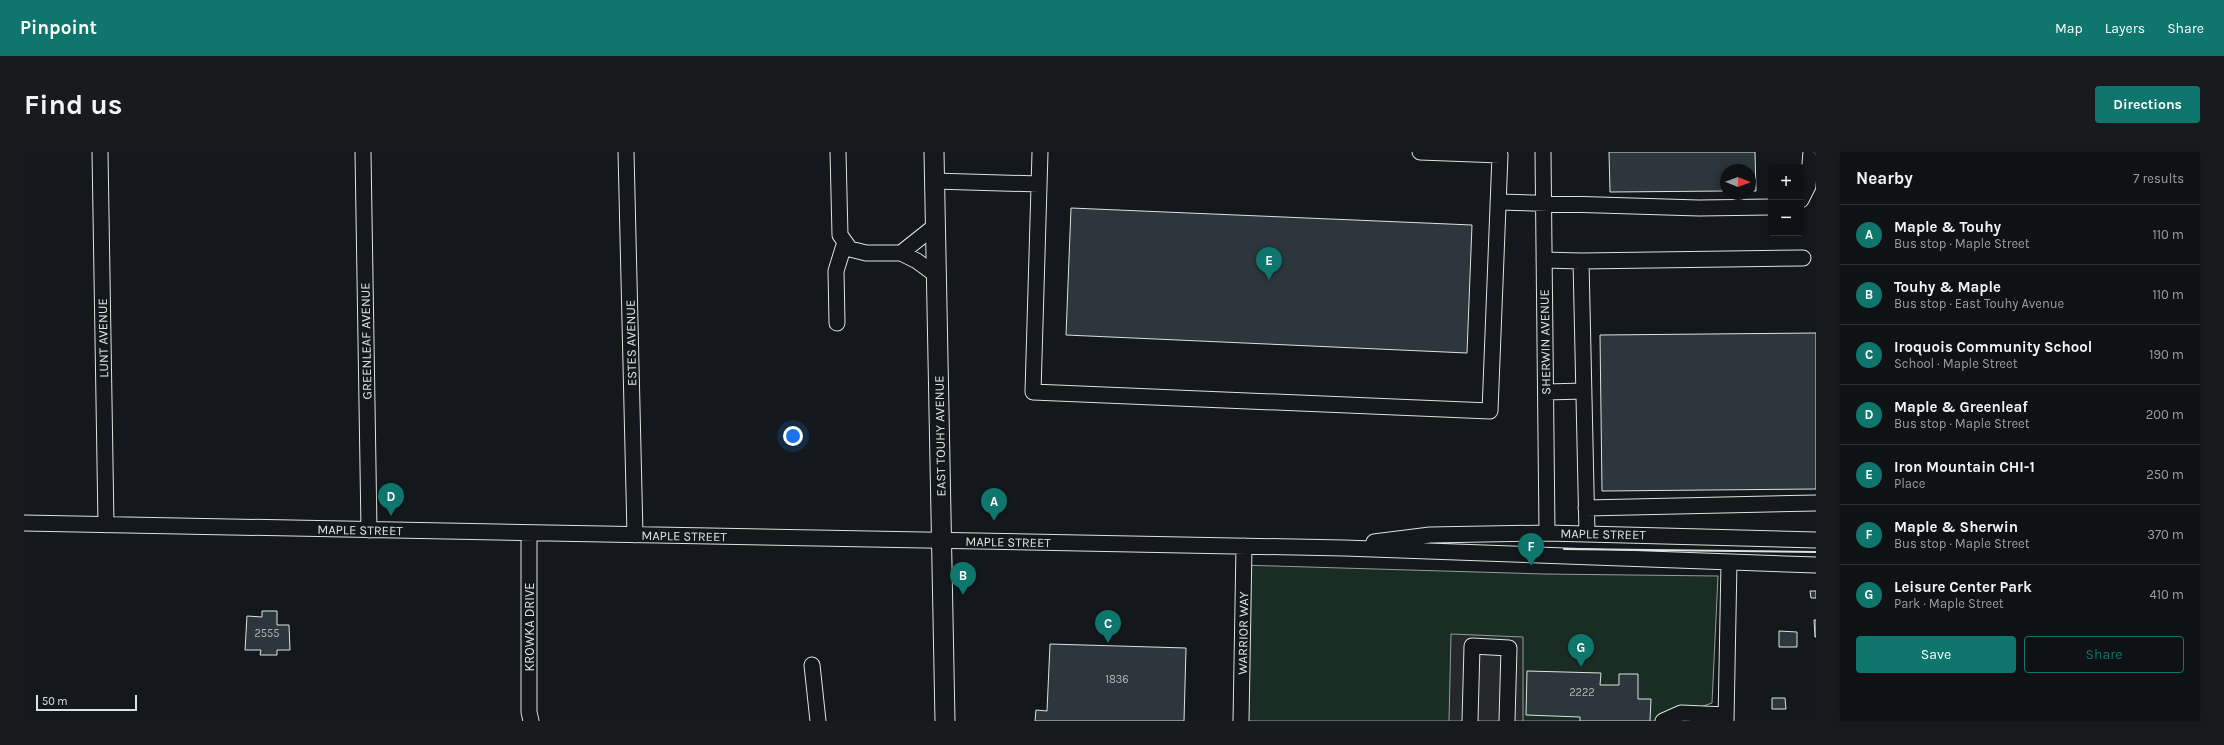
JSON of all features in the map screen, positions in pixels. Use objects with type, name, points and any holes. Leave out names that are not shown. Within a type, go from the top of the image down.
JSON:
[{"type":"main road","name":"EAST TOUHY AVENUE","points":[[934,152],[945,721]]},
{"type":"street","name":"LUNT AVENUE","points":[[100,152],[106,525]]},
{"type":"street","name":"GREENLEAF AVENUE","points":[[363,152],[369,530]]},
{"type":"street","name":"ESTES AVENUE","points":[[626,152],[635,535]]},
{"type":"street","points":[[838,152],[840,235],[850,249],[866,253],[901,253],[917,261],[936,275]]},
{"type":"street","points":[[1040,152],[1033,392],[1490,411],[1500,155],[1420,152]]},
{"type":"street","name":"SHERWIN AVENUE","points":[[1543,152],[1547,533]]},
{"type":"street","points":[[1804,194],[1808,186],[1811,152]]},
{"type":"street","points":[[934,181],[1039,184]]},
{"type":"street","points":[[1498,202],[1544,205],[1699,208],[1768,207]]},
{"type":"street","points":[[901,253],[935,226]]},
{"type":"street","points":[[837,323],[836,271],[845,242]]},
{"type":"street","points":[[1544,260],[1581,261],[1802,258]]},
{"type":"street","points":[[1581,261],[1587,534]]},
{"type":"street","points":[[1546,392],[1584,391]]},
{"type":"street","points":[[1586,508],[1816,503]]},
{"type":"street","name":"MAPLE STREET","points":[[24,523],[1344,548],[1816,565]]},
{"type":"street","name":"KROWKA DRIVE","points":[[529,533],[529,712],[531,721]]},
{"type":"street","name":"MAPLE STREET","points":[[1344,548],[1377,541],[1430,535],[1547,533],[1816,540]]},
{"type":"street","name":"WARRIOR WAY","points":[[1241,721],[1244,546]]},
{"type":"street","points":[[1663,721],[1682,713],[1726,718],[1729,562]]},
{"type":"street","points":[[1470,721],[1472,646],[1509,648],[1507,721]]},
{"type":"street","points":[[812,665],[818,721]]},
{"type":"green space","points":[[1240,565],[1544,574],[1718,576],[1712,703],[1695,709],[1695,721],[1237,721]]},
{"type":"shaded area","points":[[1451,634],[1523,637],[1523,721],[1449,721]]},
{"type":"building","points":[[1609,152],[1755,152],[1755,164],[1720,164],[1720,191],[1610,192]]},
{"type":"building","points":[[1071,208],[1472,225],[1467,353],[1066,335]]},
{"type":"building","points":[[1816,333],[1816,489],[1602,491],[1600,335]]},
{"type":"building","points":[[1810,591],[1816,591],[1816,598],[1811,598]]},
{"type":"building","points":[[262,611],[277,611],[277,625],[289,625],[290,650],[277,650],[277,655],[260,655],[261,650],[245,650],[247,616],[262,617]]},
{"type":"building","points":[[1814,620],[1816,620],[1816,637],[1815,637]]},
{"type":"building","points":[[1779,631],[1797,632],[1797,647],[1779,647]]},
{"type":"building","points":[[1050,644],[1186,648],[1184,721],[1035,721],[1036,710],[1047,711]]},
{"type":"building","points":[[1527,671],[1601,673],[1600,685],[1619,685],[1619,674],[1638,674],[1638,699],[1651,699],[1650,721],[1580,721],[1580,717],[1526,715]]},
{"type":"building","points":[[1772,698],[1785,698],[1786,709],[1772,709]]},
{"type":"wall","points":[[1564,549],[1816,552]]},
{"type":"place","name":"Iron Mountain CHI-1","points":[[1269,280]]},
{"type":"place","name":"Maple & Greenleaf","points":[[391,516]]},
{"type":"place","name":"Maple & Touhy","points":[[994,521]]},
{"type":"place","name":"Maple & Sherwin","points":[[1531,566]]},
{"type":"place","name":"Touhy & Maple","points":[[963,595]]},
{"type":"place","name":"Iroquois Community School","points":[[1108,643]]},
{"type":"place","name":"Leisure Center Park","points":[[1581,667]]}]
